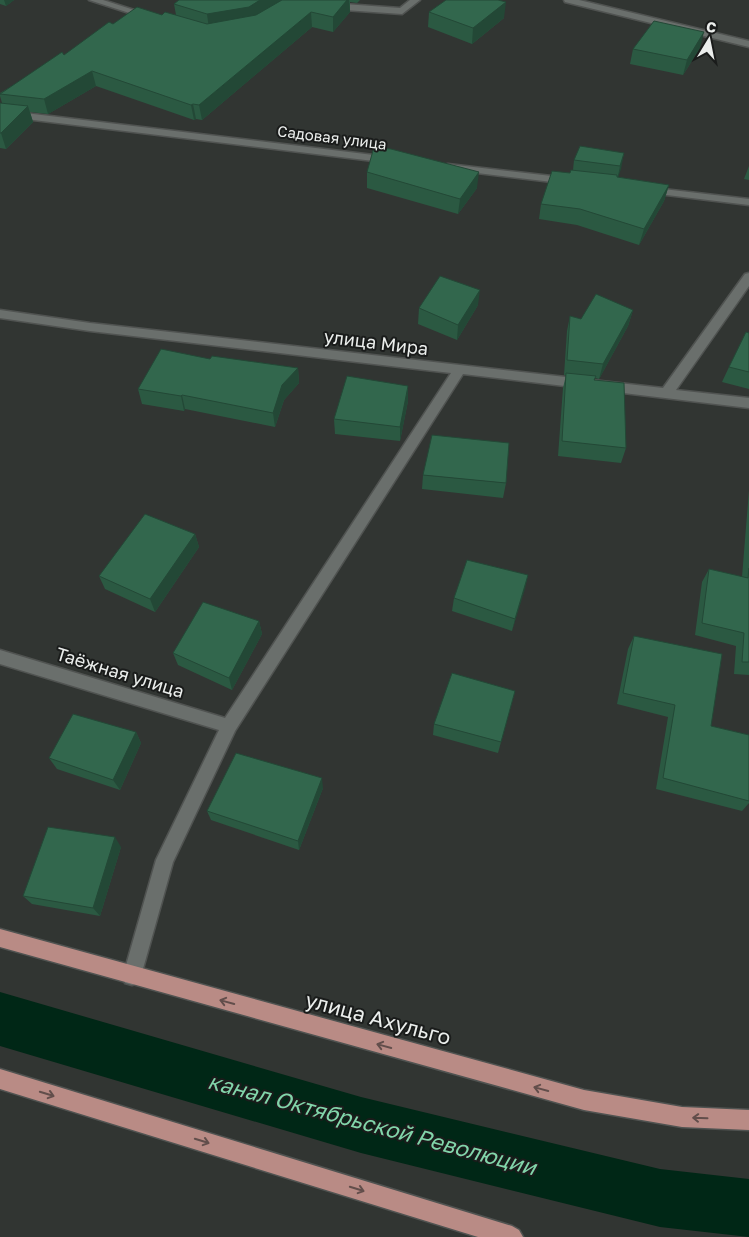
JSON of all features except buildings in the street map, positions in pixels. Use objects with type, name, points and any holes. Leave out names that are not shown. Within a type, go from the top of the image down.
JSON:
[{"type":"main road","name":"улица Ахульго","points":[[0,938],[584,1100],[682,1117],[749,1120]]},
{"type":"main road","points":[[0,1079],[512,1237]]},
{"type":"street","points":[[93,0],[128,15],[158,19]]},
{"type":"street","points":[[319,5],[402,11],[416,0]]},
{"type":"street","points":[[568,0],[749,44]]},
{"type":"street","name":"Садовая улица","points":[[0,113],[404,161]]},
{"type":"street","points":[[434,165],[582,182]]},
{"type":"street","points":[[631,188],[749,202]]},
{"type":"street","points":[[666,394],[749,277]]},
{"type":"street","name":"улица Мира","points":[[0,314],[90,327],[458,371],[749,403]]},
{"type":"street","points":[[132,976],[165,860],[229,726],[458,371]]},
{"type":"street","name":"Таёжная улица","points":[[0,657],[229,726]]},
{"type":"waterway","name":"канал Октябрьской Революции","points":[[0,1019],[361,1125],[660,1198],[749,1208]]}]
